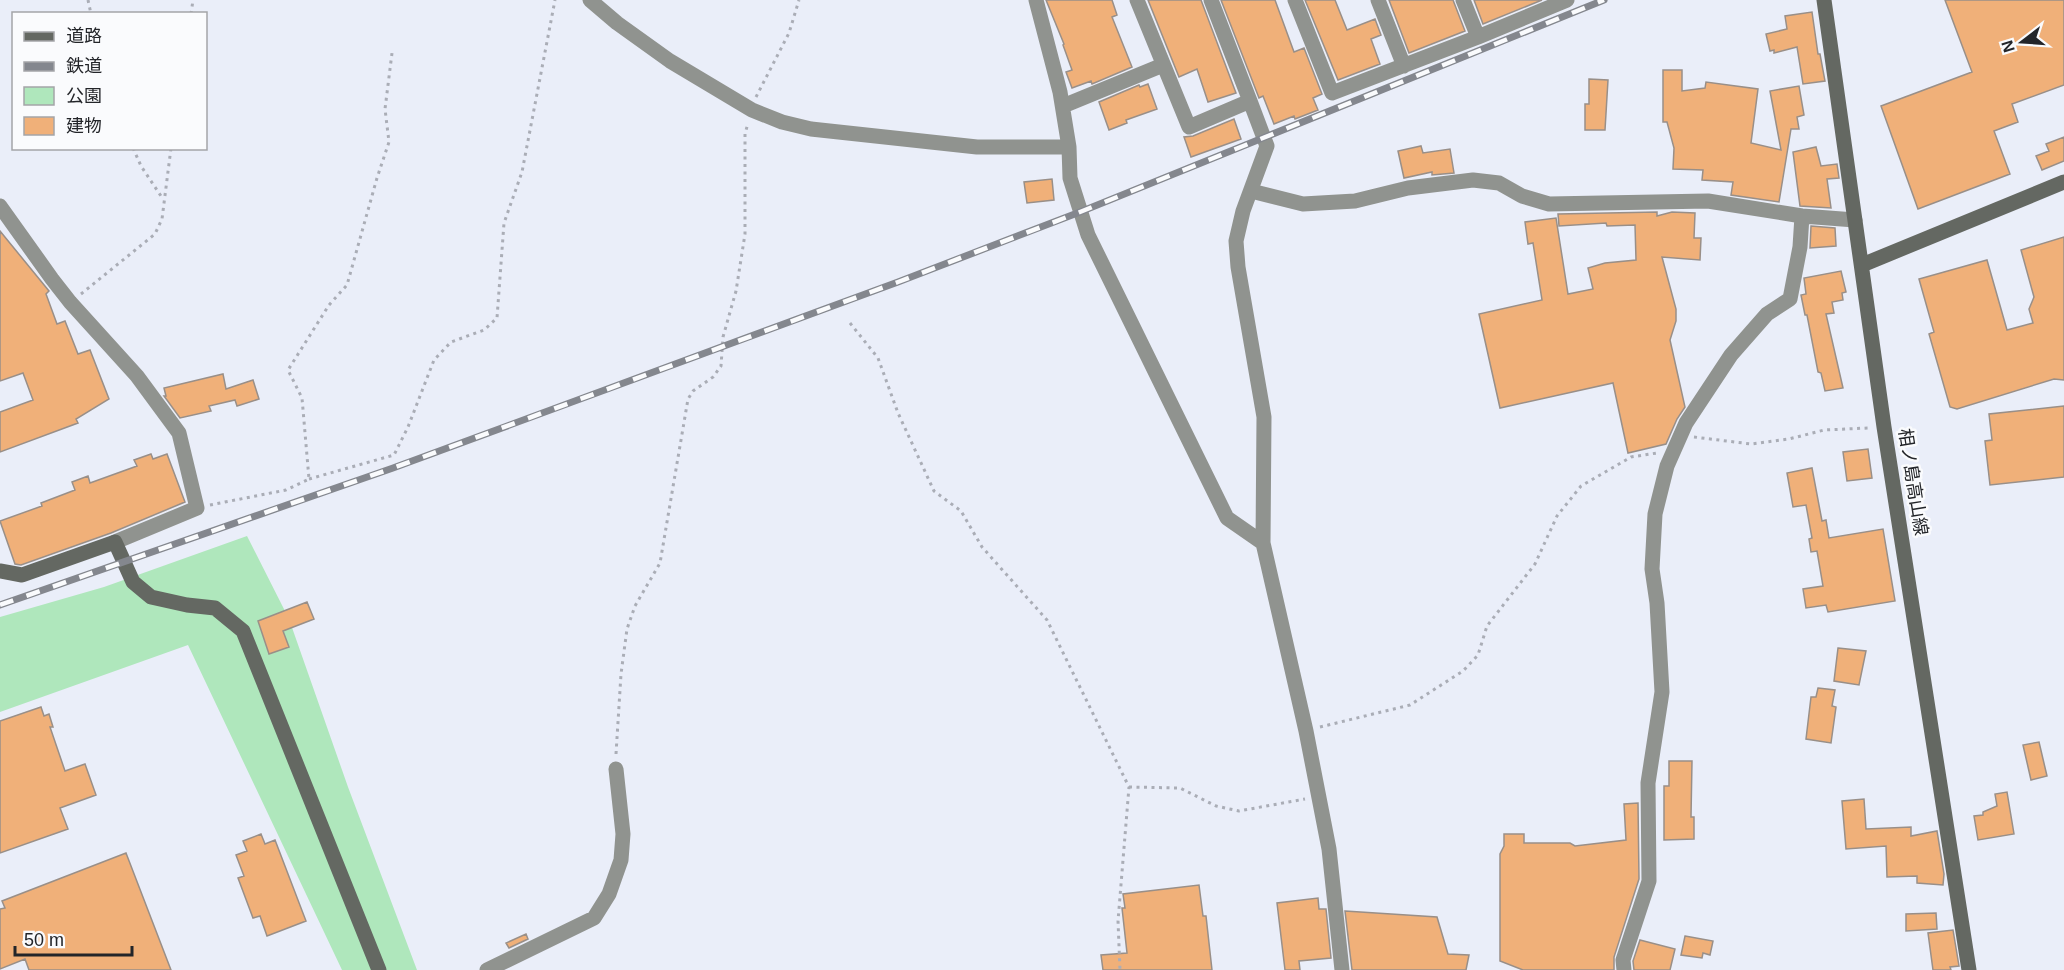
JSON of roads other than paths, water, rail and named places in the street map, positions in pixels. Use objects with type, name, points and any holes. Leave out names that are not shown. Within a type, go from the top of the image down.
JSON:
[{"type":"main road","name":"相ノ島高山線","points":[[1824,0],[1884,427],[1969,970]]},
{"type":"main road","points":[[1862,265],[2064,182]]},
{"type":"main road","points":[[0,571],[22,575],[115,542],[133,582],[151,597],[215,608],[243,631],[379,970]]},
{"type":"street","points":[[590,0],[617,23],[670,61],[752,110],[782,122],[811,129],[977,147],[1069,147]]},
{"type":"street","points":[[1036,0],[1062,106],[1069,147],[1070,178],[1088,236],[1227,518],[1263,543]]},
{"type":"street","points":[[1137,0],[1189,127],[1250,101]]},
{"type":"street","points":[[1211,0],[1268,146],[1243,210],[1236,241],[1238,267],[1264,417],[1263,543],[1306,731],[1329,849],[1342,970]]},
{"type":"street","points":[[1295,0],[1332,93],[1478,37],[1544,4],[1567,0]]},
{"type":"street","points":[[1378,0],[1404,66]]},
{"type":"street","points":[[1463,0],[1478,37]]},
{"type":"street","points":[[1062,106],[1163,65]]},
{"type":"street","points":[[1251,191],[1303,204],[1355,201],[1408,188],[1473,180],[1499,183],[1522,196],[1549,204],[1708,201],[1802,216],[1855,220]]},
{"type":"street","points":[[0,206],[70,302],[137,376],[178,434],[197,508],[115,542]]},
{"type":"street","points":[[1624,970],[1623,960],[1649,881],[1648,783],[1662,692],[1657,603],[1652,570],[1656,514],[1667,466],[1686,423],[1731,355],[1767,314],[1790,299],[1800,247],[1802,216]]},
{"type":"street","points":[[487,970],[506,967],[594,918],[609,894],[621,860],[623,834],[616,768]]},
{"type":"railway","points":[[0,605],[393,468],[898,282],[1080,212],[1604,0]]}]
